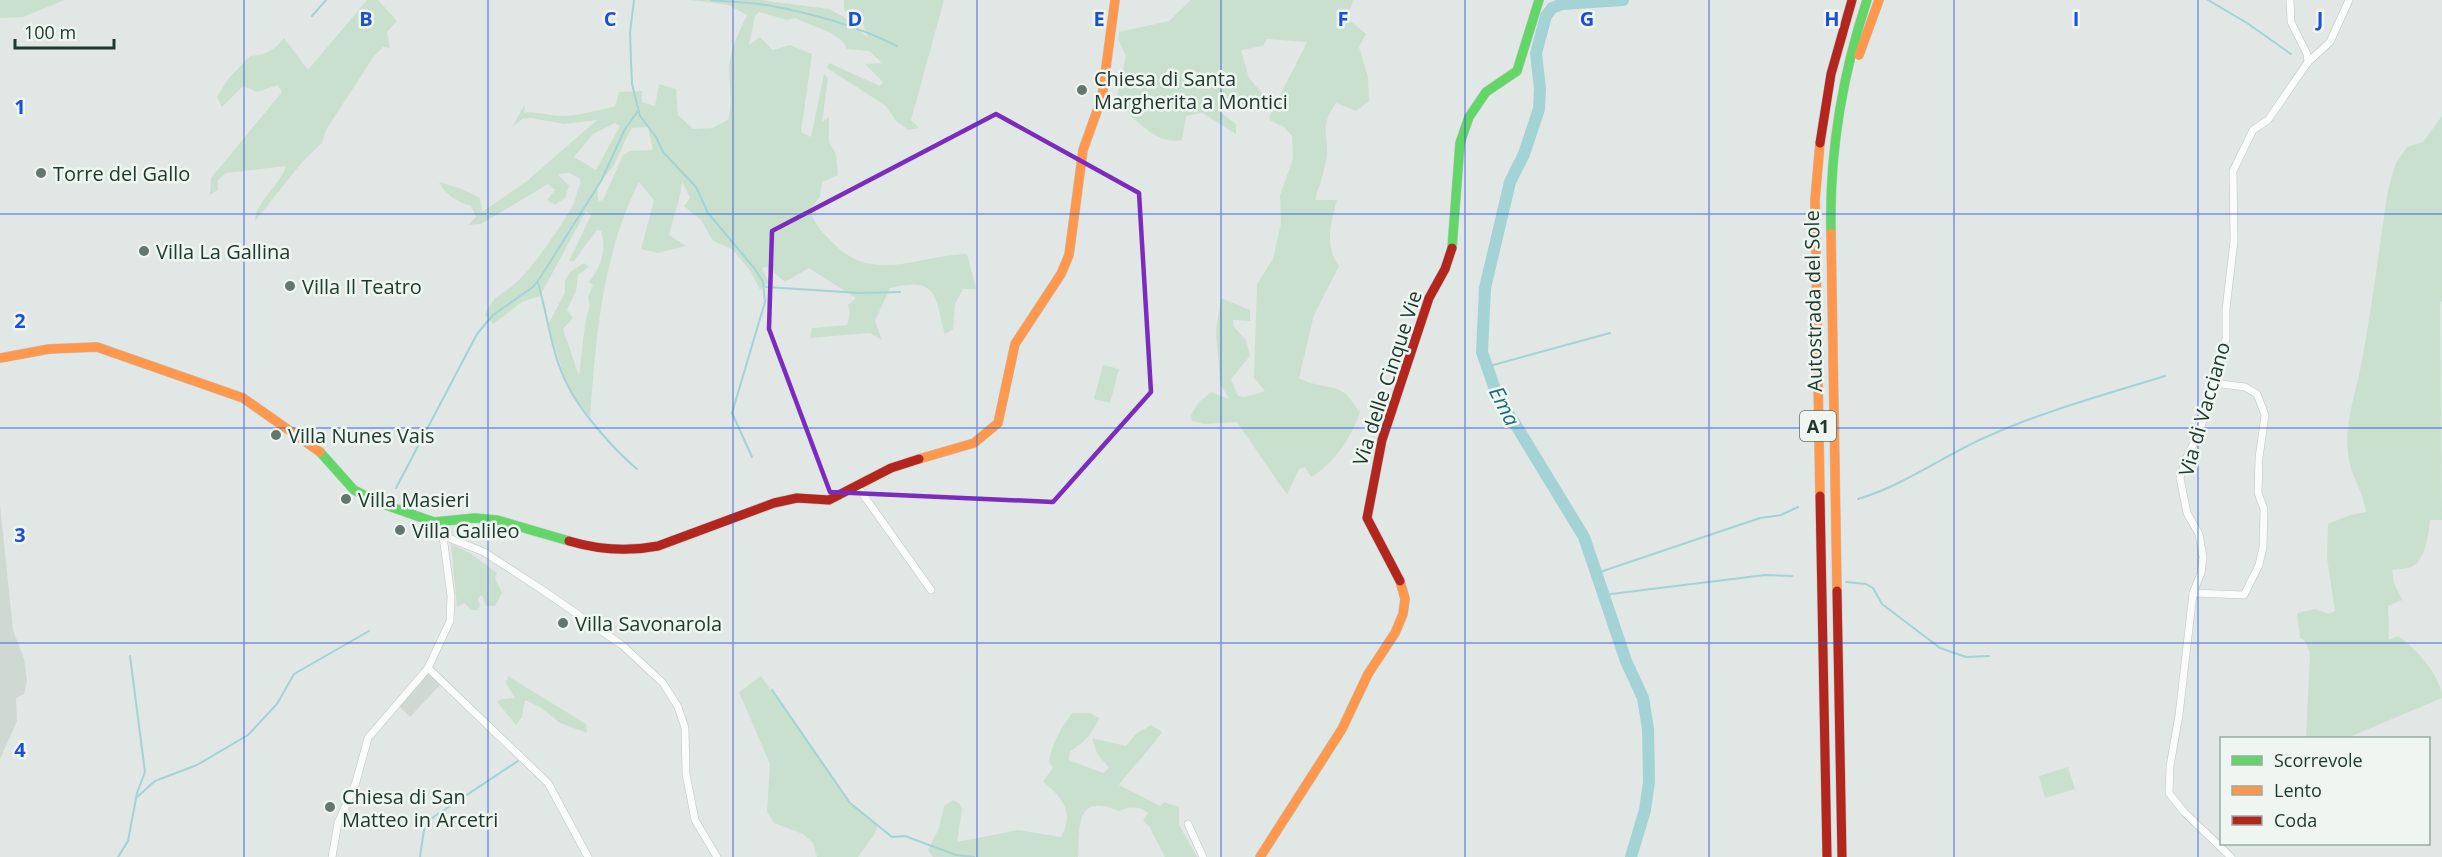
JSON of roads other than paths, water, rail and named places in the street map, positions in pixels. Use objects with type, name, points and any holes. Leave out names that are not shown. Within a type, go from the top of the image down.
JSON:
[{"type":"main road","points":[[0,358],[49,348],[97,347],[175,376],[224,390],[243,398],[317,449],[354,490],[380,503],[434,522],[475,518],[497,520],[596,549],[648,549],[774,503],[797,498],[829,500],[914,460],[936,456],[974,443],[999,423],[1015,344],[1061,274],[1069,255],[1083,150],[1102,97],[1115,0]]},
{"type":"main road","name":"Via delle Cinque Vie","points":[[1260,857],[1342,729],[1368,674],[1395,633],[1403,614],[1405,599],[1398,576],[1367,518],[1382,440],[1429,298],[1445,269],[1455,240],[1460,143],[1469,117],[1486,92],[1517,71],[1539,0]]},
{"type":"main road","name":"Autostrada del Sole","points":[[1827,857],[1815,200],[1824,106],[1840,34],[1852,0]]},
{"type":"main road","name":"Autostrada del Sole","points":[[1842,857],[1830,199],[1840,99],[1867,0]]},
{"type":"main road","points":[[1835,136],[1862,44],[1879,0]]},
{"type":"street","points":[[2290,0],[2291,22],[2307,54],[2308,62]]},
{"type":"street","name":"Via di Vacciano","points":[[2231,857],[2184,812],[2169,793],[2170,766],[2179,716],[2193,593],[2201,573],[2203,557],[2199,534],[2187,513],[2180,478],[2200,430],[2226,339],[2226,309],[2234,241],[2233,171],[2253,130],[2268,120],[2308,62],[2330,42],[2349,0]]},
{"type":"street","points":[[2193,593],[2244,595],[2259,565],[2263,547],[2264,510],[2258,493],[2258,481],[2265,416],[2258,394],[2245,387],[2214,383]]},
{"type":"street","points":[[857,486],[932,590]]},
{"type":"street","points":[[332,857],[338,823],[356,782],[368,738],[428,668],[450,621],[451,596],[441,521]]},
{"type":"street","points":[[444,536],[483,552],[541,589],[622,645],[663,683],[678,707],[685,728],[686,774],[695,820],[717,857]]},
{"type":"street","points":[[428,668],[548,783],[588,857]]},
{"type":"street","points":[[1188,825],[1203,857]]},
{"type":"waterway","points":[[312,16],[326,0]]},
{"type":"waterway","points":[[634,0],[630,33],[632,84],[640,116],[656,137],[663,152],[696,187],[708,213],[755,269],[763,282],[765,302],[732,413],[752,457]]},
{"type":"waterway","points":[[711,0],[759,4],[800,12],[849,26],[897,46]]},
{"type":"waterway","name":"Ema","points":[[1623,0],[1562,4],[1552,8],[1546,16],[1536,53],[1540,89],[1539,109],[1524,154],[1510,182],[1485,288],[1482,352],[1499,401],[1584,537],[1626,661],[1643,698],[1648,729],[1649,782],[1645,810],[1631,857]]},
{"type":"waterway","points":[[2208,0],[2247,23],[2291,54]]},
{"type":"waterway","points":[[396,488],[477,334],[493,315],[533,287],[540,278],[601,181],[625,129],[638,111]]},
{"type":"waterway","points":[[538,283],[553,347],[567,384],[598,430],[637,469]]},
{"type":"waterway","points":[[766,287],[860,293],[900,292]]},
{"type":"waterway","points":[[1486,367],[1610,333]]},
{"type":"waterway","points":[[1858,499],[1892,486],[1970,445],[2030,419],[2165,376]]},
{"type":"waterway","points":[[1597,573],[1760,518],[1781,515],[1798,507]]},
{"type":"waterway","points":[[1603,595],[1765,575],[1792,576]]},
{"type":"waterway","points":[[1846,582],[1866,584],[1873,588],[1882,604],[1940,648],[1966,657],[1989,656]]},
{"type":"waterway","points":[[136,798],[155,781],[197,765],[248,735],[277,704],[294,674],[369,631]]},
{"type":"waterway","points":[[118,857],[128,841],[137,793],[145,772],[130,656]]},
{"type":"waterway","points":[[772,690],[850,803],[892,837],[905,836],[956,855],[974,857]]},
{"type":"waterway","points":[[420,857],[424,830],[429,820],[518,761]]},
{"type":"place","name":"Chiesa di Santa Margherita a Montici","points":[[1082,90]]},
{"type":"place","name":"Torre del Gallo","points":[[41,173]]},
{"type":"place","name":"Villa La Gallina","points":[[144,251]]},
{"type":"place","name":"Villa Il Teatro","points":[[290,286]]},
{"type":"place","name":"Villa Nunes Vais","points":[[276,435]]},
{"type":"place","name":"Villa Masieri","points":[[346,499]]},
{"type":"place","name":"Villa Galileo","points":[[400,530]]},
{"type":"place","name":"Villa Savonarola","points":[[563,623]]},
{"type":"place","name":"Chiesa di San Matteo in Arcetri","points":[[330,807]]}]
